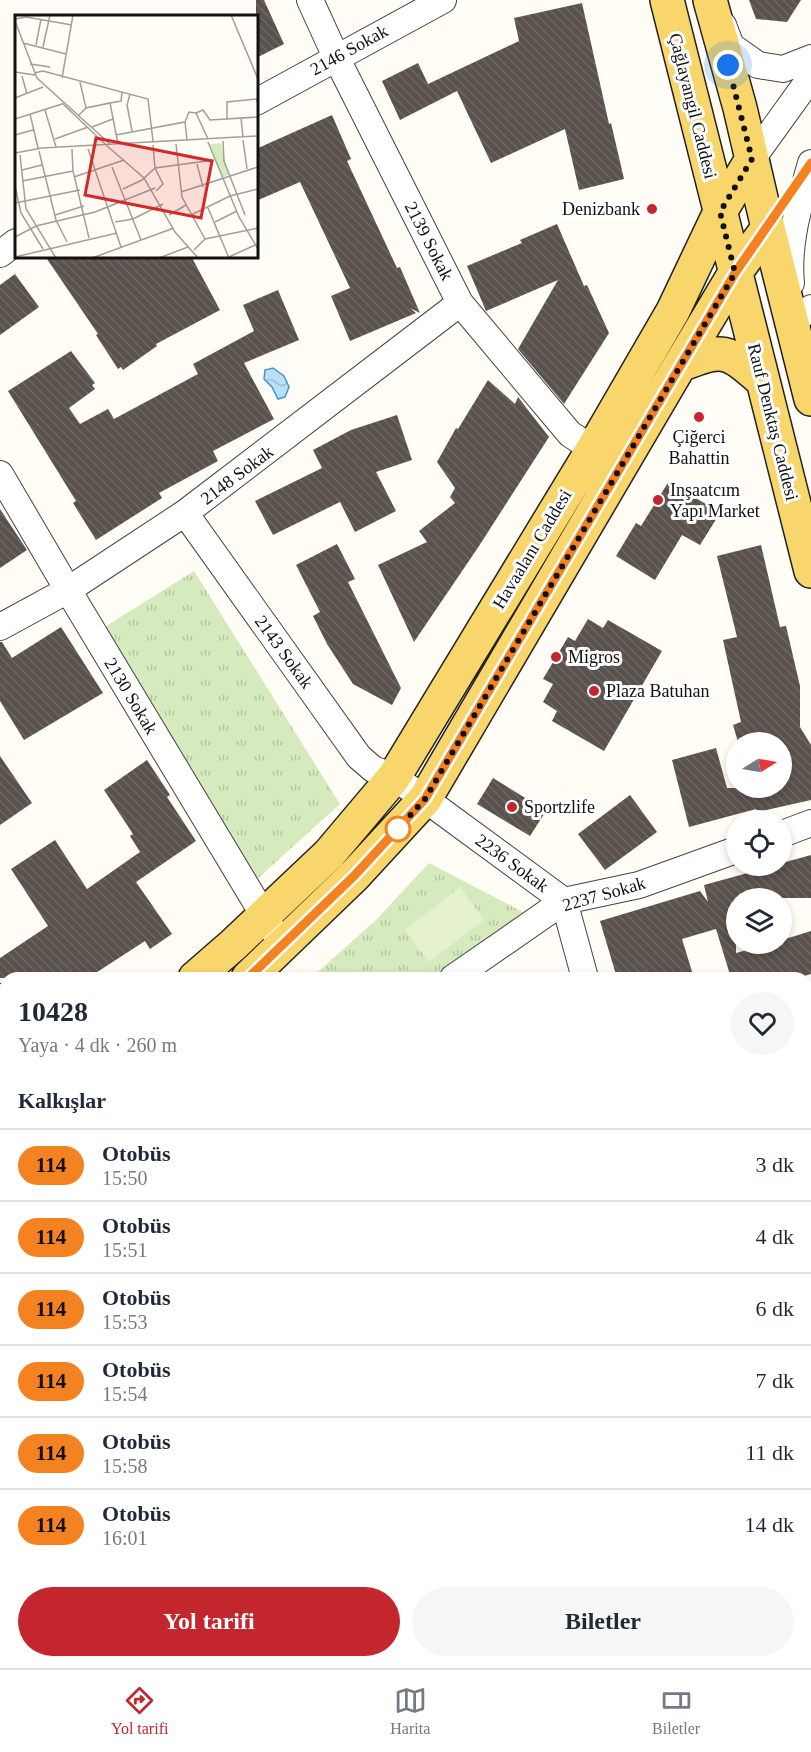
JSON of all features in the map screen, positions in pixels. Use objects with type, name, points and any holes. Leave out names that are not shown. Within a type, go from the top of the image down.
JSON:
[{"type":"main road","name":"Çağlayangil Caddesi","points":[[667,0],[735,273]]},
{"type":"main road","points":[[711,0],[740,108],[768,228],[799,325],[811,399]]},
{"type":"main road","points":[[674,309],[696,197],[700,132]]},
{"type":"main road","name":"Havaalanı Caddesi","points":[[202,972],[329,854],[394,777],[674,309],[720,212],[752,159]]},
{"type":"main road","name":"Havaalanı Caddesi","points":[[255,972],[354,876],[425,799],[735,273],[768,228]]},
{"type":"main road","name":"Rauf Denktaş Caddesi","points":[[735,273],[811,571]]},
{"type":"main road","points":[[680,365],[704,355],[724,353],[742,363],[763,381]]},
{"type":"street","name":"2139 Sokak","points":[[310,0],[336,57],[460,303],[570,434],[592,449]]},
{"type":"street","name":"2146 Sokak","points":[[258,101],[443,0]]},
{"type":"street","points":[[711,0],[731,46],[758,64],[783,69],[811,58]]},
{"type":"street","name":"Havaalanı Caddesi","points":[[752,159],[811,77]]},
{"type":"street","points":[[799,325],[790,273],[791,243],[795,219],[811,163]]},
{"type":"street","name":"Havaalanı Caddesi","points":[[768,228],[811,163]]},
{"type":"street","points":[[0,254],[15,243]]},
{"type":"street","name":"2148 Sokak","points":[[0,627],[68,590],[185,513],[460,303]]},
{"type":"street","name":"2130 Sokak","points":[[0,474],[263,917],[283,945]]},
{"type":"street","name":"2143 Sokak","points":[[185,513],[359,757],[373,769],[394,777],[425,799]]},
{"type":"street","name":"2236 Sokak","points":[[425,799],[564,901],[583,972]]},
{"type":"street","points":[[792,830],[811,823]]},
{"type":"street","name":"2237 Sokak","points":[[462,972],[564,901],[639,885],[726,854]]},
{"type":"green space","points":[[194,571],[340,804],[254,882],[103,628]]},
{"type":"green space","points":[[429,863],[523,912],[447,972],[318,972],[376,920]]},
{"type":"green space","points":[[460,887],[484,920],[429,962],[405,930]]},
{"type":"water","points":[[273,368],[284,376],[289,387],[285,397],[278,399],[272,387],[264,379],[265,370]]},
{"type":"building","points":[[256,0],[264,0],[284,44],[258,57],[258,15],[256,15]]},
{"type":"building","points":[[749,0],[801,0],[787,22],[756,19]]},
{"type":"building","points":[[582,3],[609,124],[611,123],[624,179],[579,190],[565,129],[491,163],[457,91],[400,120],[382,81],[418,63],[428,84],[519,41],[514,18]]},
{"type":"building","points":[[332,115],[351,159],[347,161],[397,268],[400,267],[420,313],[410,308],[416,313],[350,341],[331,296],[350,288],[300,182],[258,200],[258,148]]},
{"type":"building","points":[[557,224],[584,286],[587,285],[609,333],[564,404],[518,349],[558,280],[486,311],[467,266],[522,243],[520,240]]},
{"type":"building","points":[[46,258],[192,258],[220,310],[156,344],[157,346],[123,370],[121,367],[118,369],[96,335],[98,334]]},
{"type":"building","points":[[15,274],[39,307],[0,335],[0,285]]},
{"type":"building","points":[[278,290],[299,340],[244,363],[274,419],[213,451],[218,461],[159,493],[162,498],[96,540],[73,503],[76,501],[8,391],[71,351],[95,383],[92,385],[95,389],[69,408],[80,424],[108,409],[114,419],[198,374],[193,364],[254,331],[243,305]]},
{"type":"building","points":[[488,380],[515,404],[518,397],[549,437],[414,642],[378,565],[427,542],[419,531],[455,503],[450,497],[455,488],[437,462],[456,428],[458,429]]},
{"type":"building","points":[[397,415],[412,460],[376,472],[396,511],[355,532],[340,502],[273,535],[255,501],[322,468],[313,450],[351,430]]},
{"type":"building","points":[[669,481],[720,513],[700,545],[682,535],[655,580],[616,556],[636,523],[641,526]]},
{"type":"building","points":[[0,509],[27,550],[0,568]]},
{"type":"building","points":[[337,544],[355,579],[348,582],[401,688],[392,705],[353,684],[327,644],[313,616],[320,612],[296,565]]},
{"type":"building","points":[[761,545],[780,627],[786,626],[800,686],[800,727],[811,745],[811,800],[766,810],[726,810],[726,817],[689,827],[672,760],[716,748],[726,784],[726,798],[792,798],[792,732],[735,732],[733,725],[741,722],[723,640],[737,637],[717,556]]},
{"type":"building","name":"Plaza Batuhan","points":[[588,619],[603,628],[608,620],[662,651],[604,751],[552,721],[557,711],[543,702],[553,684],[543,679],[568,637],[575,641]]},
{"type":"building","points":[[61,627],[103,693],[24,740],[0,701],[0,642],[12,658]]},
{"type":"building","points":[[0,756],[32,803],[0,825]]},
{"type":"building","points":[[147,760],[170,795],[167,797],[196,841],[136,882],[172,934],[150,949],[145,941],[97,972],[0,972],[0,958],[48,926],[11,869],[55,840],[87,889],[140,852],[130,836],[133,834],[104,790]]},
{"type":"building","name":"Sportzlife","points":[[493,778],[546,811],[530,836],[477,804]]},
{"type":"building","points":[[630,795],[657,832],[605,870],[578,834]]},
{"type":"building","points":[[811,855],[811,898],[792,898],[792,888],[726,888],[726,954],[792,954],[792,937],[811,931],[811,972],[729,972],[716,929],[682,939],[692,972],[615,972],[600,921],[700,891],[708,902],[704,885],[737,876],[792,876],[792,860]]},
{"type":"bus line","name":"114","points":[[254,972],[354,876],[425,799],[735,273],[811,163]]},
{"type":"place","name":"Denizbank","points":[[652,209]]},
{"type":"place","name":"Çiğerci Bahattin","points":[[699,417]]},
{"type":"place","name":"Inşaatcım Yapı Market","points":[[658,500]]},
{"type":"place","name":"Migros","points":[[556,657]]},
{"type":"place","name":"Plaza Batuhan","points":[[594,691]]},
{"type":"place","name":"Sportzlife","points":[[512,807]]},
{"type":"route","points":[[398,829],[425,799],[735,273],[720,212],[752,159],[728,65]]}]
